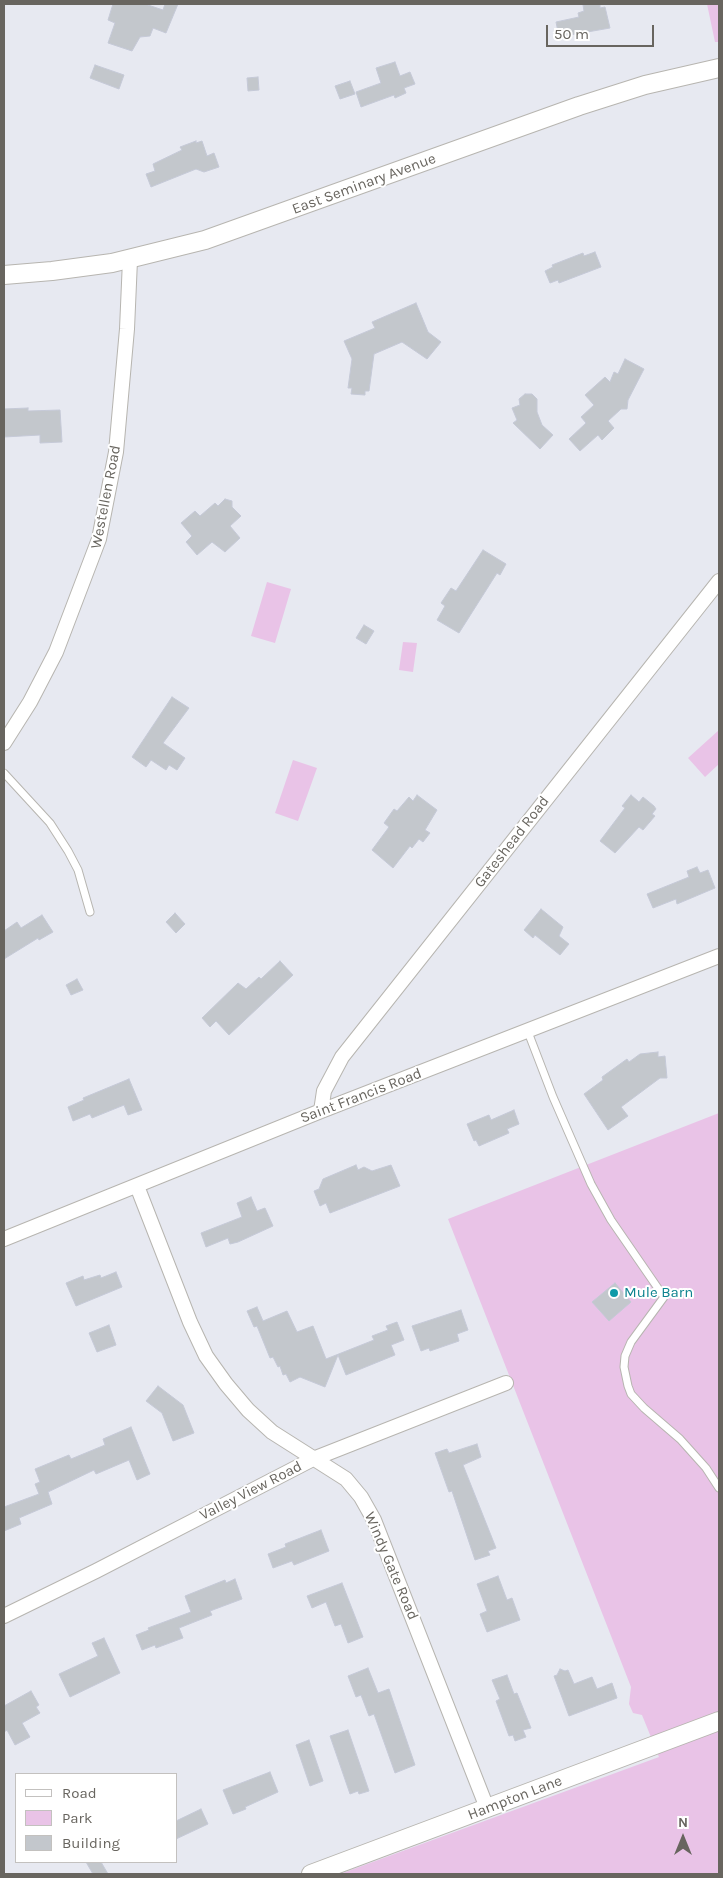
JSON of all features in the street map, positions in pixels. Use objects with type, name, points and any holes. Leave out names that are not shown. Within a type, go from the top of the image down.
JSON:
[{"type":"street","name":"East Seminary Avenue","points":[[4,275],[72,269],[130,260],[205,240],[266,220],[579,106],[644,85],[719,68]]},
{"type":"street","name":"Westellen Road","points":[[4,743],[30,702],[56,652],[100,539],[116,452],[126,337],[130,260]]},
{"type":"street","name":"Gateshead Road","points":[[321,1111],[324,1091],[342,1057],[719,581]]},
{"type":"street","name":"Saint Francis Road","points":[[4,1239],[321,1111],[528,1032],[719,956]]},
{"type":"street","name":"Windy Gate Road","points":[[137,1186],[190,1322],[206,1356],[248,1410],[272,1432],[346,1479],[361,1497],[374,1520],[487,1808]]},
{"type":"street","name":"Valley View Road","points":[[4,1616],[96,1571],[313,1459],[506,1383]]},
{"type":"street","name":"Hampton Lane","points":[[311,1874],[719,1721]]},
{"type":"lane","points":[[4,773],[50,823],[68,851],[78,870],[90,912]]},
{"type":"lane","points":[[528,1032],[553,1097],[591,1184],[611,1220],[664,1297],[631,1342],[625,1356],[624,1368],[628,1386],[644,1408],[680,1439],[706,1468],[719,1488]]},
{"type":"green space","points":[[707,4],[719,4],[719,42],[715,42]]},
{"type":"green space","points":[[267,582],[291,589],[275,643],[251,636]]},
{"type":"green space","points":[[403,642],[417,643],[413,672],[399,670]]},
{"type":"green space","points":[[719,730],[719,764],[705,777],[688,758]]},
{"type":"green space","points":[[293,760],[317,768],[298,821],[275,813]]},
{"type":"green space","points":[[719,1113],[719,1874],[340,1874],[659,1757],[642,1715],[633,1713],[629,1704],[631,1687],[448,1219]]},
{"type":"building","points":[[113,4],[145,4],[163,10],[165,4],[178,4],[166,33],[153,28],[150,36],[140,37],[132,51],[108,43],[115,23],[108,20]]},
{"type":"building","points":[[600,4],[600,8],[605,7],[610,28],[559,37],[556,22],[579,17],[578,13],[584,11],[583,5]]},
{"type":"building","points":[[395,62],[400,76],[410,72],[415,84],[404,88],[406,93],[395,98],[394,95],[361,107],[356,92],[381,83],[376,68]]},
{"type":"building","points":[[95,65],[124,75],[119,89],[90,78]]},
{"type":"building","points":[[258,77],[259,90],[248,91],[247,78]]},
{"type":"building","points":[[350,81],[355,94],[340,99],[335,86]]},
{"type":"building","points":[[196,141],[196,143],[202,141],[207,156],[214,153],[219,167],[204,172],[196,169],[151,187],[146,174],[155,171],[153,164],[182,150],[180,147]]},
{"type":"building","points":[[595,252],[601,267],[559,283],[558,280],[550,283],[545,271],[553,267],[552,265],[583,253],[584,256]]},
{"type":"building","points":[[416,303],[428,332],[441,342],[427,359],[402,342],[374,354],[369,391],[365,391],[365,395],[351,394],[352,388],[348,388],[352,359],[344,341],[375,328],[372,322]]},
{"type":"building","points":[[625,359],[644,369],[628,400],[627,409],[621,409],[608,421],[614,428],[602,440],[598,435],[580,451],[569,439],[586,423],[581,417],[594,405],[585,395],[605,377],[610,382],[614,372],[618,374]]},
{"type":"building","points":[[525,394],[532,394],[537,399],[537,412],[542,425],[553,435],[540,449],[513,423],[517,420],[512,408],[520,405],[519,399]]},
{"type":"building","points":[[28,408],[28,411],[60,410],[62,442],[40,443],[40,435],[4,437],[4,409]]},
{"type":"building","points":[[225,499],[232,501],[232,507],[241,516],[230,526],[240,538],[225,552],[212,542],[197,555],[186,542],[192,536],[181,523],[195,511],[200,516],[215,503],[218,506]]},
{"type":"building","points":[[483,550],[506,564],[500,575],[497,573],[459,633],[437,620],[445,606],[441,603],[451,588],[456,591]]},
{"type":"building","points":[[364,625],[374,631],[366,644],[356,638]]},
{"type":"building","points":[[172,697],[189,708],[163,743],[185,758],[177,770],[169,765],[166,770],[151,760],[146,767],[132,757]]},
{"type":"building","points":[[417,795],[437,810],[425,830],[430,833],[423,842],[419,839],[412,848],[410,846],[393,868],[372,850],[389,827],[384,823],[394,809],[397,811],[409,797],[413,801]]},
{"type":"building","points":[[631,795],[639,802],[643,797],[654,806],[656,809],[652,814],[655,816],[643,830],[639,827],[615,853],[600,841],[625,808],[622,806]]},
{"type":"building","points":[[697,867],[700,873],[708,870],[715,888],[677,904],[676,899],[653,908],[647,894],[689,877],[687,871]]},
{"type":"building","points":[[541,909],[563,927],[559,936],[569,944],[560,955],[535,935],[533,938],[524,930]]},
{"type":"building","points":[[175,913],[185,924],[176,933],[166,922]]},
{"type":"building","points":[[42,915],[53,932],[39,940],[38,938],[4,959],[4,931],[17,922],[21,928]]},
{"type":"building","points":[[280,961],[293,975],[229,1035],[216,1021],[210,1027],[202,1018],[238,983],[246,989],[259,977],[261,979]]},
{"type":"building","points":[[77,979],[83,990],[71,995],[66,985]]},
{"type":"building","points":[[658,1052],[658,1057],[665,1056],[667,1078],[660,1078],[621,1107],[628,1116],[608,1130],[584,1094],[603,1080],[602,1077],[627,1059],[629,1062],[640,1054]]},
{"type":"building","points":[[129,1079],[142,1110],[128,1115],[124,1105],[92,1118],[90,1114],[73,1121],[68,1107],[84,1100],[83,1098]]},
{"type":"building","points":[[514,1110],[519,1124],[507,1129],[509,1133],[479,1146],[476,1140],[474,1141],[467,1124],[489,1115],[491,1120]]},
{"type":"building","points":[[356,1165],[358,1170],[364,1167],[372,1171],[391,1165],[400,1186],[330,1213],[326,1203],[320,1206],[314,1191],[319,1189],[323,1179]]},
{"type":"building","points":[[251,1197],[257,1211],[265,1208],[273,1226],[238,1242],[230,1244],[228,1238],[206,1247],[201,1233],[242,1217],[237,1203]]},
{"type":"building","points":[[116,1272],[122,1287],[76,1306],[66,1283],[83,1276],[84,1280],[100,1275],[101,1278]]},
{"type":"building","name":"Mule Barn","points":[[615,1283],[631,1302],[609,1321],[592,1302]]},
{"type":"building","points":[[257,1307],[263,1321],[287,1311],[297,1332],[313,1326],[326,1359],[374,1340],[372,1336],[388,1330],[386,1326],[397,1322],[404,1340],[391,1345],[395,1355],[346,1375],[338,1355],[325,1387],[300,1377],[290,1382],[286,1374],[283,1375],[280,1366],[278,1367],[273,1357],[270,1358],[257,1326],[254,1327],[247,1311]]},
{"type":"building","points":[[461,1310],[468,1330],[457,1334],[459,1341],[430,1351],[429,1348],[421,1351],[412,1326]]},
{"type":"building","points":[[109,1325],[116,1345],[97,1352],[89,1333]]},
{"type":"building","points":[[158,1386],[183,1405],[194,1433],[173,1441],[162,1413],[146,1401]]},
{"type":"building","points":[[131,1427],[150,1474],[137,1480],[129,1460],[96,1474],[94,1470],[48,1492],[52,1504],[19,1518],[21,1524],[4,1531],[4,1507],[39,1494],[35,1484],[40,1482],[35,1469],[69,1455],[71,1459],[105,1445],[103,1439]]},
{"type":"building","points":[[477,1444],[481,1457],[463,1465],[496,1548],[488,1551],[490,1555],[475,1560],[452,1491],[449,1492],[435,1453],[447,1449],[449,1453]]},
{"type":"building","points":[[321,1530],[329,1551],[294,1565],[292,1561],[273,1568],[268,1554],[286,1547],[285,1544]]},
{"type":"building","points":[[498,1576],[507,1600],[512,1598],[520,1620],[487,1632],[480,1614],[487,1611],[477,1584]]},
{"type":"building","points":[[235,1579],[242,1599],[210,1611],[212,1615],[179,1628],[183,1638],[156,1648],[155,1645],[142,1650],[136,1635],[149,1630],[148,1628],[191,1612],[185,1596],[225,1580],[226,1583]]},
{"type":"building","points":[[342,1583],[363,1637],[348,1643],[341,1624],[335,1626],[326,1602],[312,1608],[307,1596]]},
{"type":"building","points":[[104,1638],[120,1673],[70,1697],[59,1674],[98,1656],[92,1643]]},
{"type":"building","points":[[368,1668],[378,1693],[389,1689],[415,1765],[395,1773],[374,1714],[369,1716],[361,1695],[356,1697],[348,1676]]},
{"type":"building","points":[[560,1669],[568,1670],[574,1684],[592,1677],[597,1689],[612,1683],[617,1698],[569,1716],[554,1676],[557,1675]]},
{"type":"building","points":[[507,1675],[514,1694],[517,1693],[531,1728],[523,1730],[526,1737],[515,1741],[513,1735],[509,1736],[496,1701],[500,1699],[492,1680]]},
{"type":"building","points":[[31,1691],[39,1705],[36,1707],[40,1713],[22,1723],[30,1737],[15,1745],[7,1730],[4,1732],[4,1706]]},
{"type":"building","points":[[348,1730],[369,1791],[359,1794],[358,1791],[350,1794],[330,1736]]},
{"type":"building","points":[[309,1740],[323,1781],[310,1786],[296,1745]]},
{"type":"building","points":[[270,1772],[278,1792],[233,1814],[223,1790]]},
{"type":"building","points":[[201,1809],[208,1824],[178,1838],[178,1820]]},
{"type":"building","points":[[87,1863],[102,1863],[108,1874],[93,1874]]},
{"type":"place","name":"Mule Barn","points":[[614,1293]]}]
